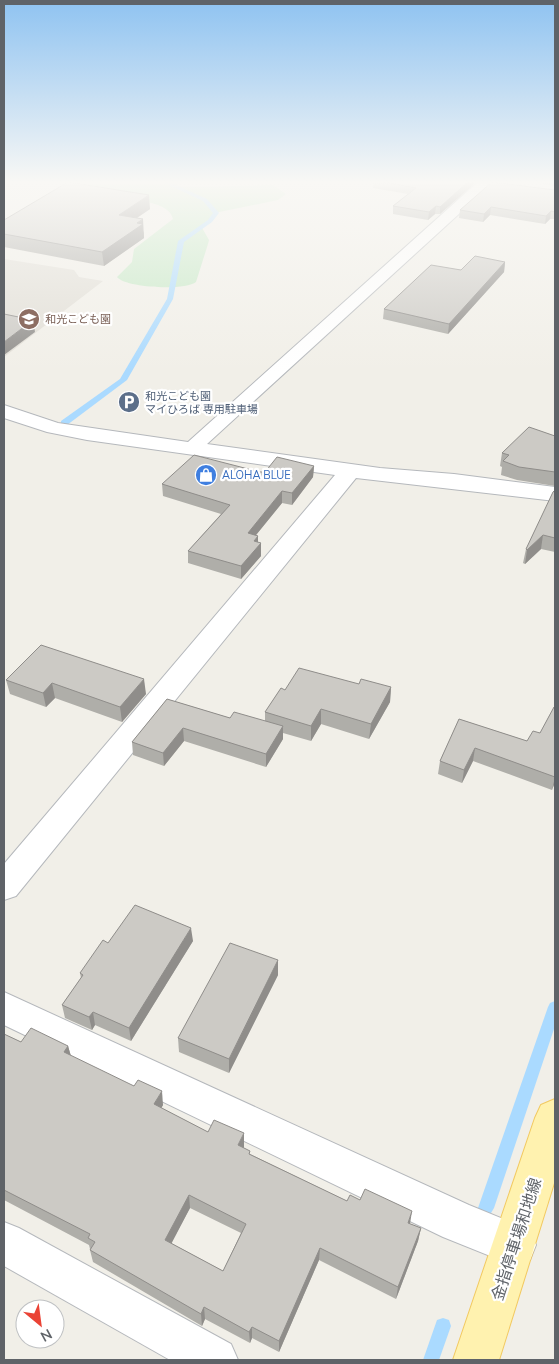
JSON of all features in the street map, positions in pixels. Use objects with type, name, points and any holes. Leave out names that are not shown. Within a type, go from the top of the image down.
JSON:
[{"type":"main road","name":"金指停車場和地線","points":[[481,1358],[514,1245],[555,1118]]},
{"type":"street","points":[[194,449],[199,441],[420,245]]},
{"type":"street","points":[[4,411],[24,419],[86,434],[348,470],[555,494]]},
{"type":"street","points":[[4,435],[24,419]]},
{"type":"street","points":[[4,887],[344,480],[348,470]]},
{"type":"street","points":[[4,1008],[458,1222],[514,1245]]},
{"type":"street","points":[[4,1243],[216,1360]]},
{"type":"shaded area","name":"和光こども園","points":[[4,259],[74,270],[79,277],[103,281],[4,357]]},
{"type":"green space","points":[[140,245],[208,245],[196,282],[180,287],[143,286],[123,281],[117,277],[132,262],[134,249]]},
{"type":"building","points":[[62,245],[113,245],[102,252]]},
{"type":"building","points":[[475,256],[505,262],[449,324],[384,309],[431,265],[461,270]]},
{"type":"building","points":[[4,314],[33,320],[4,342]]},
{"type":"building","points":[[529,427],[555,436],[555,472],[519,467],[503,461],[509,455],[502,453]]},
{"type":"building","points":[[194,455],[260,472],[265,472],[277,457],[314,466],[292,493],[282,491],[248,533],[258,536],[254,541],[261,543],[241,566],[188,551],[230,505],[162,484]]},
{"type":"building","points":[[555,490],[555,538],[543,535],[527,550],[526,549]]},
{"type":"building","points":[[41,645],[144,679],[120,707],[52,683],[43,693],[6,680]]},
{"type":"building","points":[[299,668],[359,684],[361,679],[391,687],[371,724],[321,709],[311,726],[265,712],[281,688],[285,690]]},
{"type":"building","points":[[167,699],[230,718],[234,712],[283,726],[266,754],[183,728],[163,753],[132,742]]},
{"type":"building","points":[[554,707],[555,777],[475,748],[464,770],[440,761],[459,719],[527,741],[533,731],[540,733]]},
{"type":"building","points":[[135,905],[191,928],[129,1028],[93,1012],[89,1017],[62,1005],[83,975],[80,973],[103,940],[108,943]]},
{"type":"building","points":[[230,943],[278,960],[229,1059],[178,1038]]},
{"type":"building","points":[[31,1028],[68,1046],[64,1052],[134,1086],[138,1080],[162,1091],[154,1104],[208,1132],[214,1120],[244,1133],[238,1145],[250,1151],[249,1154],[347,1201],[350,1195],[360,1200],[365,1189],[412,1211],[408,1223],[421,1228],[398,1287],[320,1248],[279,1341],[252,1327],[249,1332],[204,1307],[201,1314],[90,1250],[95,1242],[88,1238],[90,1234],[4,1190],[4,1034],[21,1042]],"holes":[[[189,1195],[246,1224],[223,1271],[165,1240]]]},
{"type":"waterway","points":[[64,423],[123,380],[170,299],[180,245]]},
{"type":"waterway","points":[[486,1208],[555,1007]]},
{"type":"waterway","points":[[431,1360],[443,1326]]},
{"type":"place","name":"和光こども園","points":[[29,319]]},
{"type":"place","name":"和光こども園 マイひろば 専用駐車場","points":[[129,402]]},
{"type":"place","name":"ALOHA BLUE","points":[[206,475]]}]
